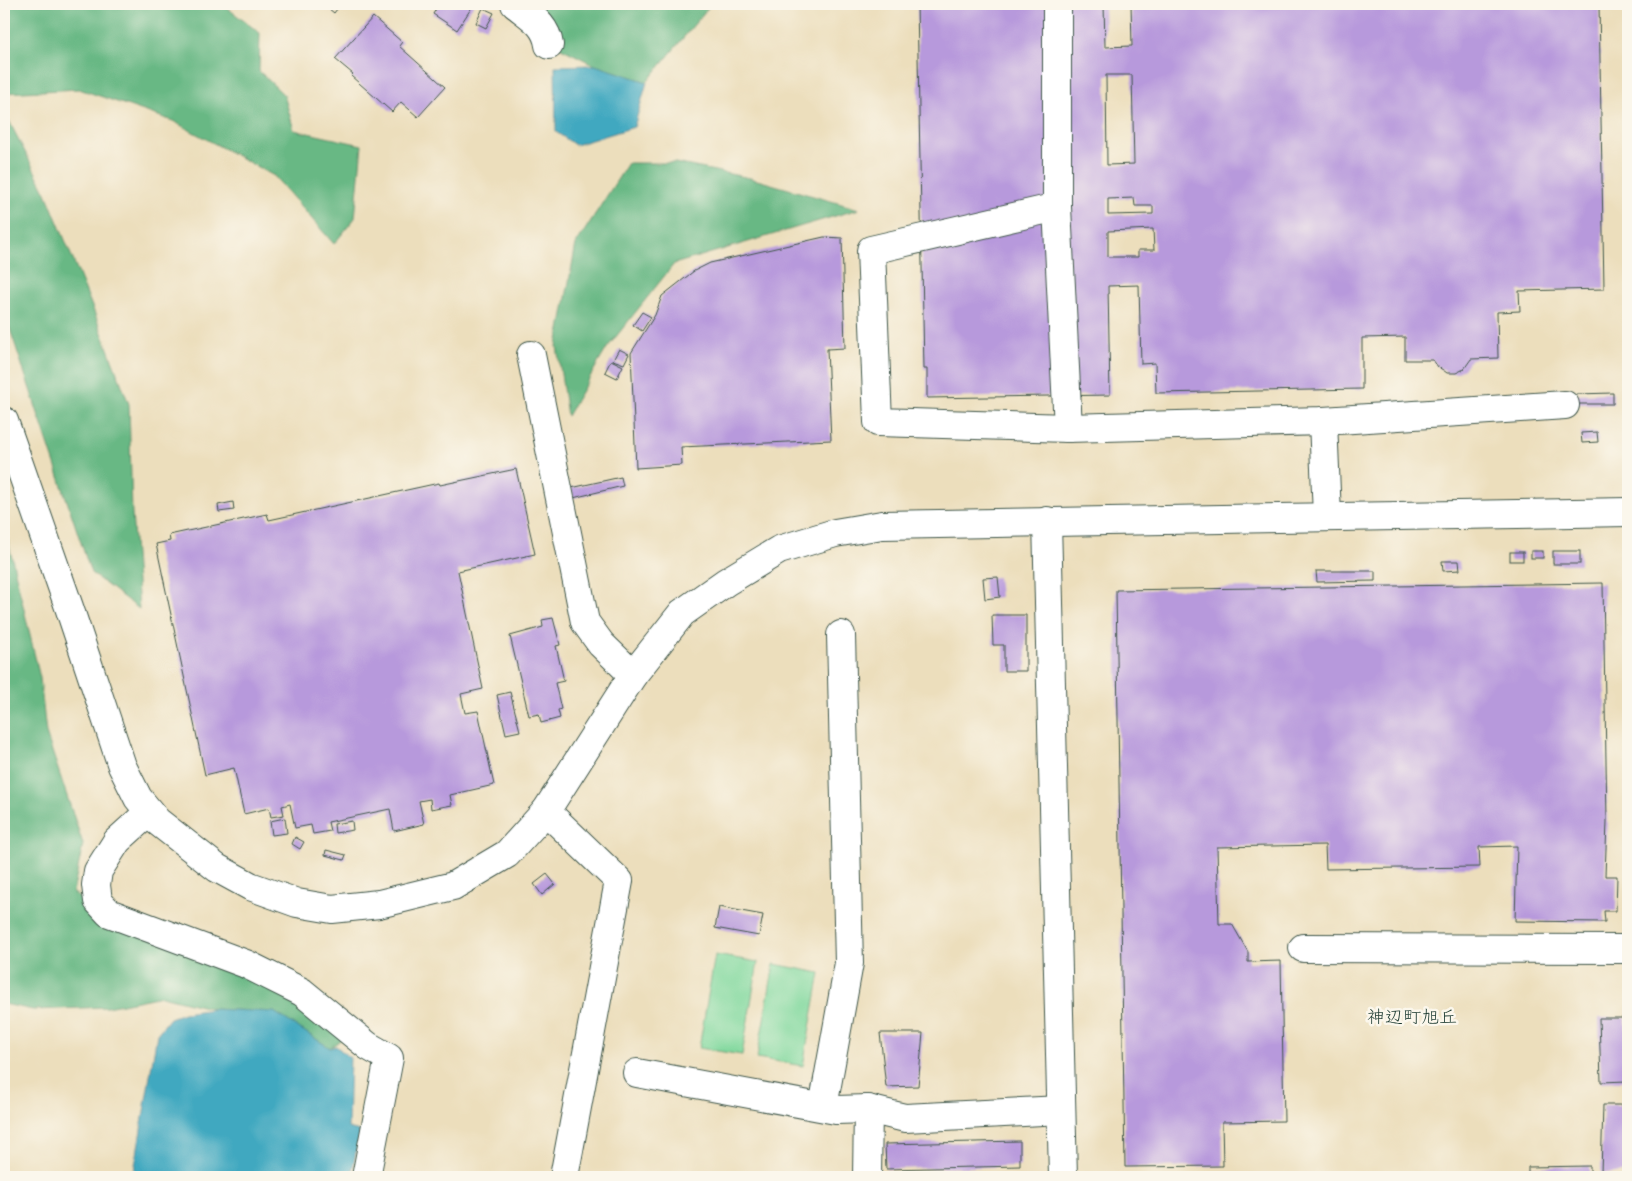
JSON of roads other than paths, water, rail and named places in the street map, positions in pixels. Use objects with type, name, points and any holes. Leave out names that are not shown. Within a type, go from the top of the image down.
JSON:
[{"type":"street","points":[[514,4],[544,28],[548,35],[549,45]]},
{"type":"street","points":[[1057,4],[1057,207],[1068,428]]},
{"type":"street","points":[[1057,207],[871,250],[878,422],[1068,428],[1323,421],[1565,405]]},
{"type":"street","points":[[531,355],[584,622],[601,644],[634,675]]},
{"type":"street","points":[[4,421],[70,607],[122,766],[138,798],[157,821],[185,845],[217,868],[250,886],[297,903],[332,910],[379,904],[453,886],[507,854],[546,811],[634,675],[682,613],[726,582],[779,550],[835,533],[882,525],[1628,512]]},
{"type":"street","points":[[1323,421],[1327,516]]},
{"type":"street","points":[[1047,521],[1063,1177]]},
{"type":"street","points":[[823,1107],[849,963],[842,635]]},
{"type":"street","points":[[546,811],[619,881],[564,1177]]},
{"type":"street","points":[[150,812],[117,841],[98,870],[96,885],[98,901],[109,913],[246,964],[302,992],[368,1046],[389,1058],[366,1177]]},
{"type":"street","points":[[1303,948],[1628,949]]},
{"type":"street","points":[[637,1073],[836,1110],[868,1109],[905,1118],[1062,1110]]},
{"type":"street","points":[[867,1177],[868,1109]]},
{"type":"water","points":[[595,65],[647,82],[634,127],[575,145],[556,132],[555,66]]},
{"type":"water","points":[[213,1009],[274,1012],[330,1048],[336,1046],[350,1058],[348,1128],[360,1131],[351,1177],[133,1177],[157,1034],[170,1018],[184,1013]]},
{"type":"district","name":"神辺町旭丘","points":[[1412,1017]]}]
